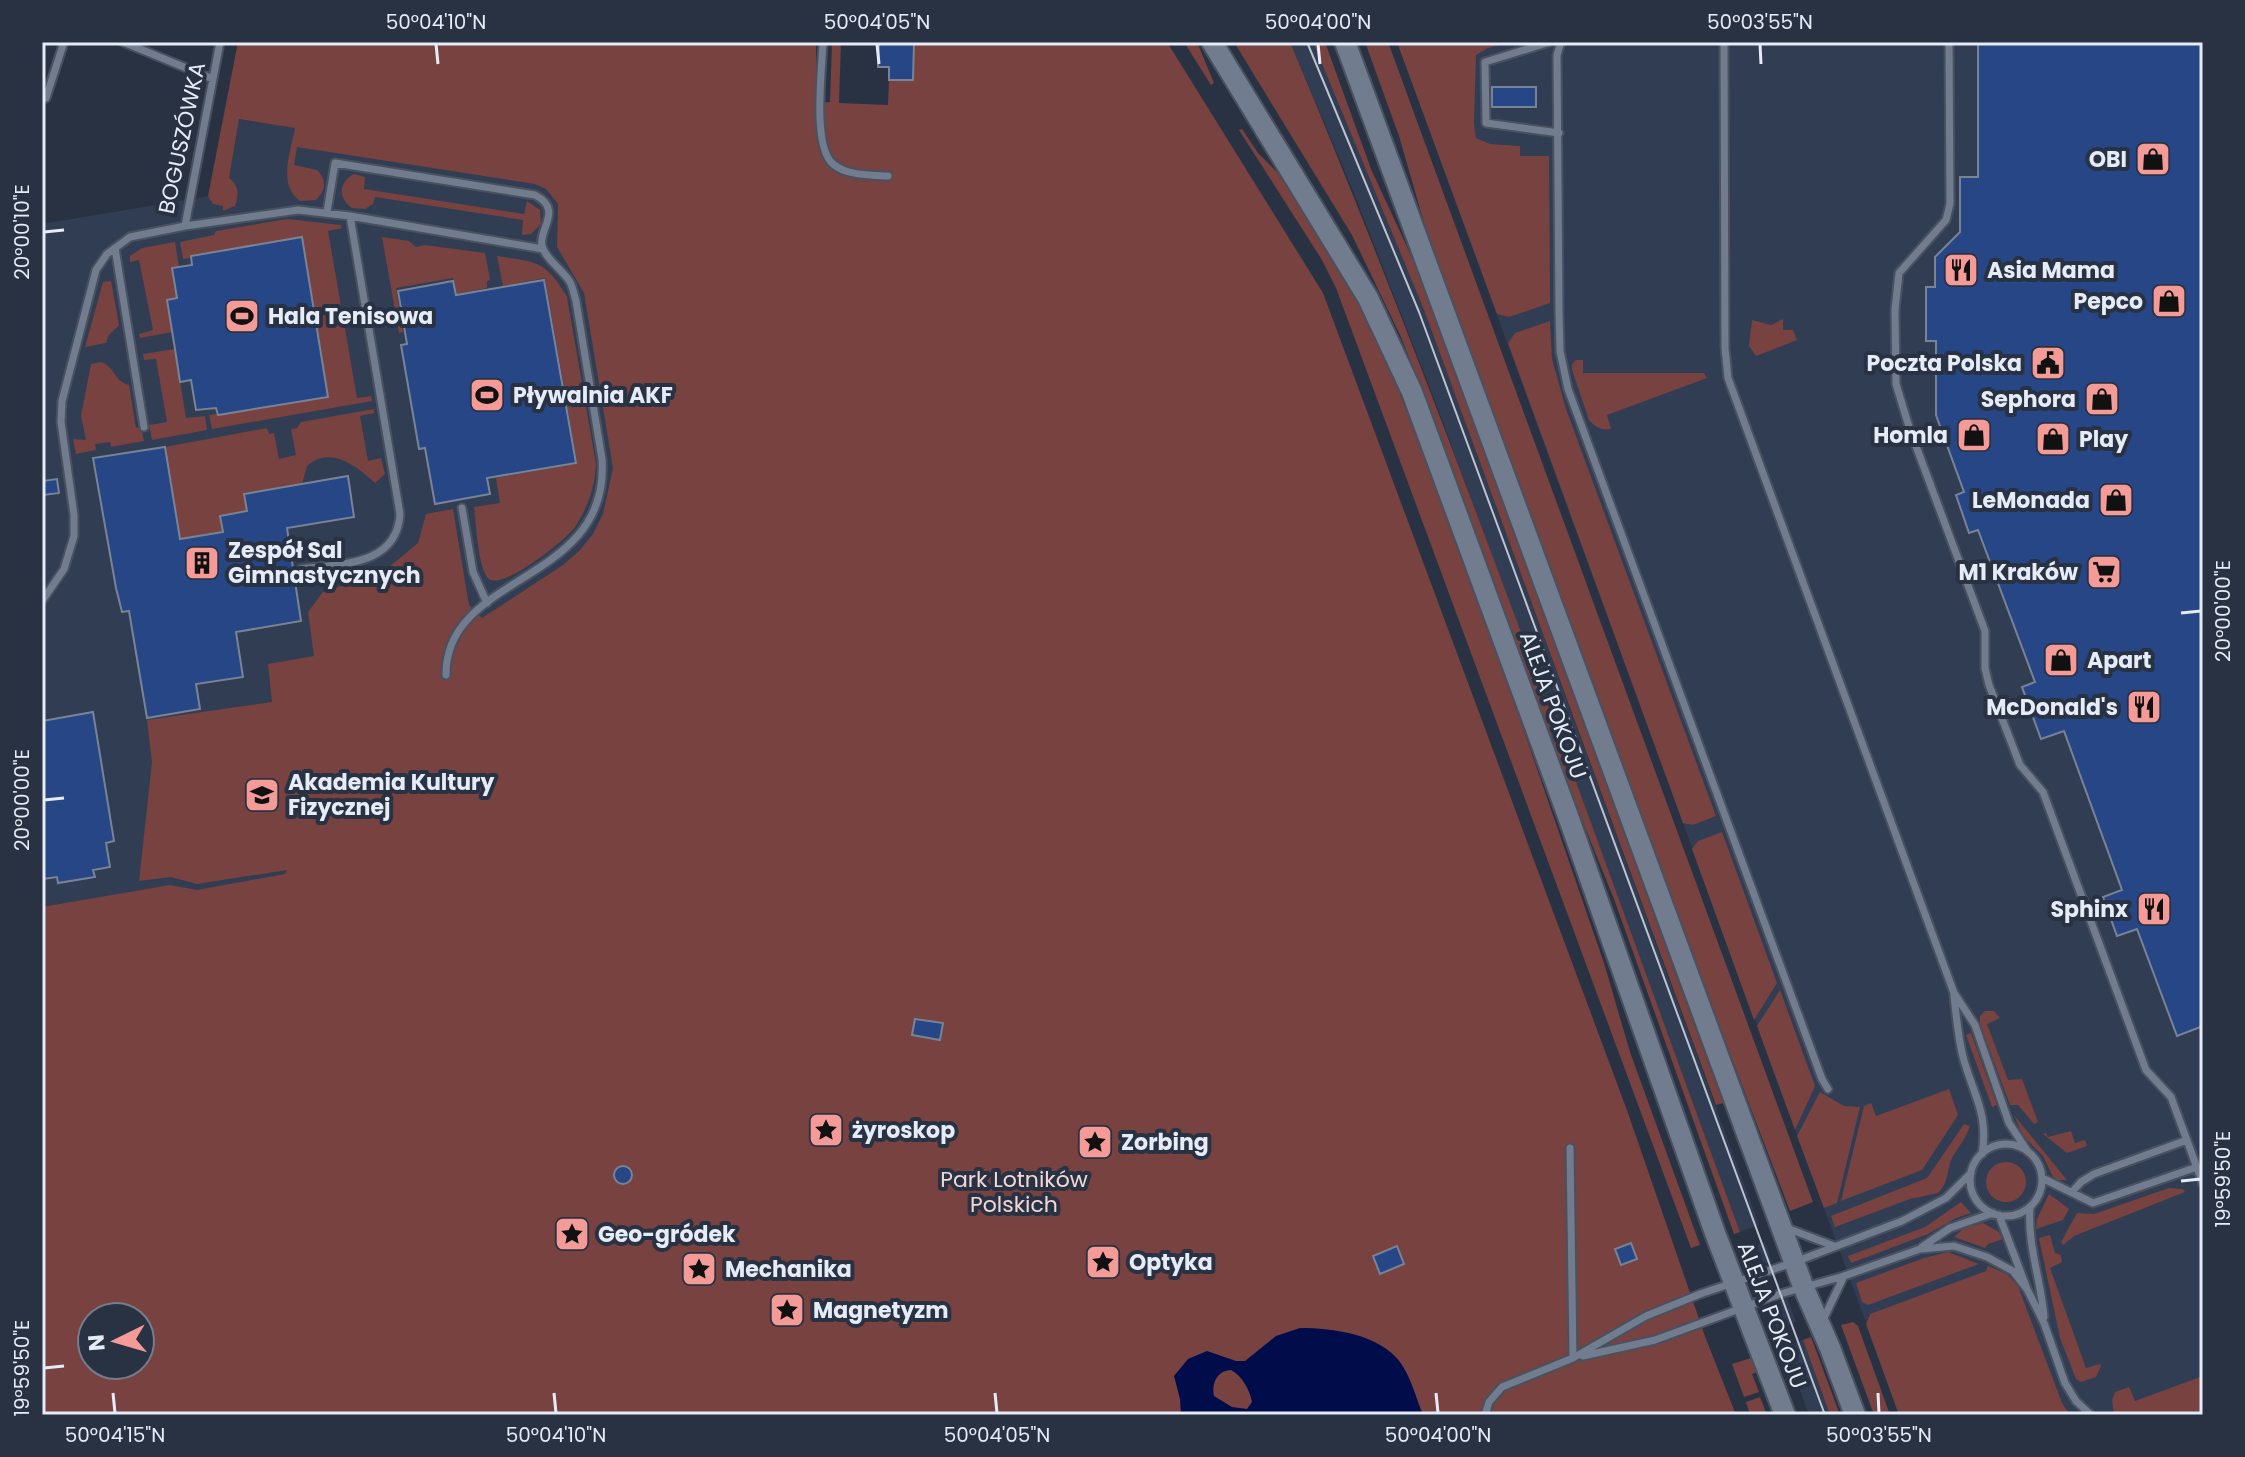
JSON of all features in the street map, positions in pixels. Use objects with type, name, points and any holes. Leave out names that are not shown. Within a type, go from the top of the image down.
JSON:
[{"type":"main road","name":"ALEJA POKOJU","points":[[1212,42],[1368,298],[1412,392],[1573,829],[1734,1284],[1785,1415]]},
{"type":"main road","name":"ALEJA POKOJU","points":[[1345,42],[1803,1286],[1855,1415]]},
{"type":"lane","points":[[46,98],[64,42]]},
{"type":"lane","points":[[123,42],[213,79]]},
{"type":"lane","name":"BOGUSZÓWKA","points":[[115,248],[139,235],[185,226],[220,42]]},
{"type":"lane","points":[[823,42],[822,145],[833,164],[854,174],[888,176]]},
{"type":"lane","points":[[1550,42],[1485,62],[1486,123],[1559,133]]},
{"type":"lane","points":[[1561,42],[1557,55],[1560,336],[1568,389],[1828,1089]]},
{"type":"lane","points":[[1485,1415],[1489,1402],[1502,1387],[1573,1358],[1646,1316],[1795,1262],[1929,1208],[1946,1198],[1971,1173],[1982,1154],[1986,1132],[1964,1059],[1954,993],[1728,378],[1725,348],[1724,42]]},
{"type":"lane","points":[[1949,42],[1950,204],[1946,220],[1899,273],[1895,299],[1896,384],[1910,430],[1985,631],[1985,668],[2002,720],[2020,765],[2043,792],[2146,1070],[2171,1097],[2203,1184]]},
{"type":"lane","points":[[327,212],[335,163],[528,193],[541,198],[548,212],[549,223],[542,241],[543,249],[569,281],[576,301],[602,459],[602,488],[594,512],[576,540],[565,550],[487,603],[459,628],[451,640],[446,675]]},
{"type":"lane","points":[[185,226],[284,211],[327,212],[543,249]]},
{"type":"lane","points":[[301,569],[371,558],[389,544],[399,526],[400,514],[350,216]]},
{"type":"lane","points":[[115,248],[144,427]]},
{"type":"lane","points":[[42,601],[64,569],[74,536],[61,422],[63,390],[96,270],[115,248]]},
{"type":"lane","points":[[462,508],[473,572],[487,603]]},
{"type":"lane","points":[[1920,1249],[1950,1228],[1996,1214],[2016,1214],[2030,1207],[2039,1194],[2042,1178],[2037,1162],[2009,1123],[1975,1025],[1954,993]]},
{"type":"lane","points":[[2072,1192],[2094,1174],[2187,1140]]},
{"type":"lane","points":[[1982,1154],[2003,1144],[2028,1152]]},
{"type":"lane","points":[[1570,1148],[1573,1358]]},
{"type":"lane","points":[[2042,1178],[2093,1203],[2197,1167]]},
{"type":"lane","points":[[1971,1173],[1975,1197],[1996,1214],[2044,1323],[2065,1383],[2076,1401],[2091,1415]]},
{"type":"lane","points":[[2030,1207],[2030,1235],[2042,1287],[2044,1323]]},
{"type":"lane","points":[[1782,1226],[1834,1246]]},
{"type":"lane","points":[[1573,1358],[1655,1340],[1803,1286],[1844,1276],[1920,1249],[1954,1246],[1987,1257],[2013,1271],[2027,1289]]},
{"type":"lane","points":[[1821,1325],[1844,1276]]},
{"type":"shaded area","points":[[1290,42],[1313,42],[1424,310],[1759,1225],[1740,1232],[1437,406],[1354,193]]},
{"type":"shaded area","name":"M1 Kraków","points":[[1397,42],[2203,42],[2203,1415],[2069,1415],[2055,1395],[1996,1275],[1865,1320]]},
{"type":"shaded area","name":"Akademia Kultury Fizycznej","points":[[229,118],[571,168],[633,562],[150,1301],[76,1301],[76,1324],[42,1339],[42,224],[216,195]]},
{"type":"shaded area","points":[[1765,1242],[1772,1262],[1754,1266],[1747,1249]]},
{"type":"shaded area","points":[[1787,1298],[1796,1322],[1777,1329],[1769,1307]]},
{"type":"shaded area","points":[[1300,1328],[1327,1329],[1354,1334],[1380,1345],[1391,1352],[1404,1368],[1423,1415],[1181,1415],[1174,1376],[1188,1359],[1207,1351],[1245,1361],[1276,1336]],"holes":[[[1226,1371],[1235,1373],[1251,1397],[1252,1402],[1247,1409],[1232,1407],[1214,1396],[1216,1378]]]},
{"type":"shaded area","points":[[1803,1340],[1830,1415],[1809,1415],[1784,1347]]},
{"type":"green space","name":"Park Lotników Polskich","points":[[238,42],[816,42],[816,103],[830,102],[832,42],[841,42],[839,103],[888,105],[889,80],[913,80],[914,42],[1167,42],[1323,293],[1628,1113],[1706,1339],[1736,1415],[42,1415],[42,907],[170,885],[197,890],[285,874],[287,870],[197,884],[171,877],[139,881],[152,762],[147,720],[272,702],[268,664],[314,656],[308,612],[323,592],[383,572],[418,543],[426,514],[453,509],[469,605],[482,618],[563,565],[580,550],[603,514],[613,468],[584,293],[557,247],[558,204],[546,189],[535,184],[297,147],[294,165],[317,170],[324,185],[316,200],[300,201],[293,194],[287,177],[295,128],[239,119],[229,178],[237,190],[235,206],[223,211],[223,206],[213,204],[208,196]]},
{"type":"green space","points":[[1184,42],[1197,42],[1214,83],[1211,85]]},
{"type":"green space","points":[[1234,42],[1290,42],[1466,485],[1740,1232],[1734,1234],[1614,899],[1573,798],[1400,335],[1352,235]]},
{"type":"green space","points":[[1313,42],[1325,42],[1371,169],[1415,264],[1723,1103],[1716,1105],[1424,310]]},
{"type":"green space","points":[[1365,42],[1388,42],[1813,1202],[1790,1211],[1658,865],[1429,240],[1399,136]]},
{"type":"green space","points":[[1397,42],[1511,42],[1476,55],[1476,138],[1490,144],[1520,146],[1520,156],[1549,156],[1550,303],[1509,317],[1497,314]]},
{"type":"green space","points":[[1242,129],[1258,153],[1285,180],[1353,293],[1385,354],[1486,621],[1604,963],[1630,1052],[1700,1245],[1691,1248],[1336,288],[1322,260],[1239,130]]},
{"type":"green space","points":[[354,174],[365,177],[364,189],[524,214],[527,201],[540,210],[541,224],[531,234],[522,235],[523,220],[375,197],[373,204],[365,209],[352,208],[344,200],[342,191],[345,182]]},
{"type":"green space","points":[[287,219],[341,225],[342,228],[328,231],[357,398],[371,396],[372,401],[212,429],[209,415],[328,397],[302,239],[183,259],[180,242],[214,235],[216,231]]},
{"type":"green space","points":[[382,237],[409,241],[416,247],[425,245],[485,253],[490,280],[487,281],[487,288],[457,294],[453,278],[396,288],[403,332],[399,333]]},
{"type":"green space","points":[[175,242],[179,267],[172,269],[177,298],[167,300],[172,332],[140,338],[139,334],[153,330],[139,260],[130,262],[130,256],[142,248]]},
{"type":"green space","points":[[497,256],[531,262],[546,269],[567,297],[596,464],[590,497],[575,527],[534,562],[496,580],[489,579],[482,566],[474,507],[500,503],[496,478],[577,463],[545,278],[503,286]]},
{"type":"green space","points":[[111,281],[119,325],[106,343],[85,347],[103,282]]},
{"type":"green space","points":[[1783,319],[1783,330],[1793,330],[1797,340],[1756,356],[1749,346],[1752,320],[1771,325]]},
{"type":"green space","points":[[1550,321],[1552,359],[1566,409],[1716,816],[1693,825],[1683,823],[1508,343],[1515,333]]},
{"type":"green space","points":[[175,349],[186,418],[205,416],[207,430],[152,440],[149,425],[167,422],[156,359],[144,360],[143,354]]},
{"type":"green space","points":[[1576,360],[1583,360],[1583,373],[1704,373],[1707,378],[1607,415],[1611,429],[1604,429],[1596,427],[1589,420],[1572,370]]},
{"type":"green space","points":[[101,362],[129,385],[136,428],[141,427],[144,441],[111,447],[110,442],[95,444],[96,450],[76,454],[73,439],[86,440],[81,416],[91,364]]},
{"type":"green space","points":[[374,409],[374,413],[360,416],[368,461],[381,458],[385,474],[375,483],[343,460],[325,457],[307,466],[302,484],[244,494],[247,511],[220,516],[223,532],[180,539],[165,447],[267,428],[269,434],[274,433],[279,459],[296,455],[291,429],[297,428],[301,422]]},
{"type":"green space","points":[[1722,832],[1777,983],[1754,1020],[1692,849],[1698,841]]},
{"type":"green space","points":[[1780,990],[1815,1086],[1795,1130],[1757,1026]]},
{"type":"green space","points":[[1985,1011],[1994,1011],[2000,1018],[1987,1024],[2008,1080],[2022,1079],[2038,1122],[2034,1124],[2018,1105],[2010,1105],[1980,1024],[1980,1016]]},
{"type":"green space","points":[[1971,1033],[1997,1105],[1992,1107],[1966,1035]]},
{"type":"green space","points":[[1949,1089],[1958,1115],[1922,1170],[1841,1201],[1864,1106],[1871,1103],[1876,1116]]},
{"type":"green space","points":[[1820,1092],[1844,1106],[1860,1107],[1837,1203],[1824,1208],[1797,1136]]},
{"type":"green space","points":[[2014,1115],[2067,1180],[2053,1177],[2043,1156],[2023,1136]]},
{"type":"green space","points":[[1964,1124],[1970,1126],[1953,1156],[1938,1193],[1910,1199],[1835,1227],[1831,1216],[1927,1178]]},
{"type":"green space","points":[[2071,1131],[2075,1143],[2085,1140],[2087,1146],[2067,1153],[2043,1134],[2046,1133],[2048,1137]]},
{"type":"green space","points":[[2006,1162],[2020,1168],[2026,1182],[2020,1196],[2006,1202],[1992,1196],[1986,1182],[1992,1168]]},
{"type":"green space","points":[[2169,1188],[2183,1189],[2185,1192],[2074,1236],[2063,1245],[2061,1242],[2077,1213],[2094,1214]]},
{"type":"green space","points":[[2049,1194],[2069,1209],[2063,1220],[2036,1229],[2037,1219]]},
{"type":"green space","points":[[1961,1202],[1971,1213],[1928,1234],[1851,1263],[1848,1256],[1925,1227]]},
{"type":"green space","points":[[1983,1223],[1999,1232],[2003,1239],[1985,1248],[1954,1237],[1964,1228]]},
{"type":"green space","points":[[2050,1235],[2055,1253],[2061,1255],[2062,1262],[2050,1268],[2086,1368],[2101,1366],[2096,1377],[2081,1382],[2076,1379],[2060,1338],[2039,1238]]},
{"type":"green space","points":[[1948,1252],[1979,1264],[1868,1305],[1862,1302],[1856,1283]]},
{"type":"green space","points":[[1988,1266],[2007,1274],[2018,1286],[2062,1403],[2070,1415],[1899,1415],[1866,1324],[1870,1314],[1986,1271]]},
{"type":"green space","points":[[1853,1322],[1858,1326],[1890,1415],[1874,1415],[1841,1325]]},
{"type":"green space","points":[[1811,1337],[1840,1415],[1830,1415],[1803,1340]]},
{"type":"green space","points":[[1751,1358],[1757,1372],[1752,1374],[1759,1392],[1744,1397],[1732,1364]]},
{"type":"green space","points":[[2203,1376],[2203,1415],[2114,1415],[2112,1400],[2115,1392],[2129,1387],[2135,1401]]},
{"type":"green space","points":[[1760,1397],[1767,1415],[1750,1415],[1746,1402]]},
{"type":"building","points":[[879,42],[914,42],[913,80],[889,80],[889,67],[878,67]]},
{"type":"building","name":"M1 Kraków","points":[[1978,42],[2203,42],[2203,1026],[2177,1036],[2137,929],[2117,936],[2103,897],[2122,890],[2064,731],[2041,739],[2022,687],[2035,682],[1978,530],[1969,533],[1956,495],[1964,492],[1936,415],[1936,341],[1926,341],[1926,287],[1935,287],[1935,257],[1960,232],[1960,177],[1978,177]]},
{"type":"building","points":[[1492,87],[1536,87],[1536,107],[1492,107]]},
{"type":"building","name":"Hala Tenisowa","points":[[302,237],[328,397],[218,415],[216,408],[196,410],[191,380],[180,382],[167,300],[177,298],[172,268],[192,265],[191,256]]},
{"type":"building","name":"Pływalnia AKF","points":[[544,280],[576,463],[487,478],[490,494],[435,504],[425,448],[419,449],[401,345],[407,344],[398,291],[453,281],[456,295]]},
{"type":"building","name":"Zespół Sal Gimnastycznych","points":[[165,447],[180,539],[223,532],[220,516],[247,511],[244,494],[348,476],[354,517],[287,528],[301,621],[236,632],[243,677],[196,684],[200,709],[147,718],[129,611],[122,612],[116,588],[93,458]]},
{"type":"building","points":[[57,479],[59,493],[44,495],[42,481]]},
{"type":"building","points":[[93,712],[114,841],[106,843],[110,867],[93,870],[95,877],[58,883],[57,877],[42,879],[42,721]]},
{"type":"building","points":[[915,1019],[943,1023],[940,1040],[912,1035]]},
{"type":"building","points":[[623,1166],[632,1175],[623,1184],[614,1175]]},
{"type":"building","points":[[1631,1243],[1637,1259],[1621,1265],[1615,1249]]},
{"type":"building","points":[[1397,1246],[1404,1264],[1380,1274],[1373,1256]]},
{"type":"tram line","points":[[1307,42],[1419,312],[1825,1415]]},
{"type":"place","name":"OBI","points":[[2153,159]]},
{"type":"place","name":"Asia Mama","points":[[1961,270]]},
{"type":"place","name":"Pepco","points":[[2169,301]]},
{"type":"place","name":"Hala Tenisowa","points":[[242,316]]},
{"type":"place","name":"Poczta Polska","points":[[2048,363]]},
{"type":"place","name":"Pływalnia AKF","points":[[487,395]]},
{"type":"place","name":"Sephora","points":[[2102,399]]},
{"type":"place","name":"Homla","points":[[1974,435]]},
{"type":"place","name":"Play","points":[[2053,439]]},
{"type":"place","name":"LeMonada","points":[[2116,500]]},
{"type":"place","name":"Zespół Sal Gimnastycznych","points":[[202,563]]},
{"type":"place","name":"M1 Kraków","points":[[2104,572]]},
{"type":"place","name":"Apart","points":[[2061,660]]},
{"type":"place","name":"McDonald's","points":[[2144,707]]},
{"type":"place","name":"Akademia Kultury Fizycznej","points":[[262,795]]},
{"type":"place","name":"Sphinx","points":[[2154,909]]},
{"type":"place","name":"żyroskop","points":[[826,1130]]},
{"type":"place","name":"Zorbing","points":[[1095,1142]]},
{"type":"place","name":"Geo-gródek","points":[[572,1234]]},
{"type":"place","name":"Optyka","points":[[1103,1262]]},
{"type":"place","name":"Mechanika","points":[[699,1269]]},
{"type":"place","name":"Magnetyzm","points":[[787,1310]]}]
